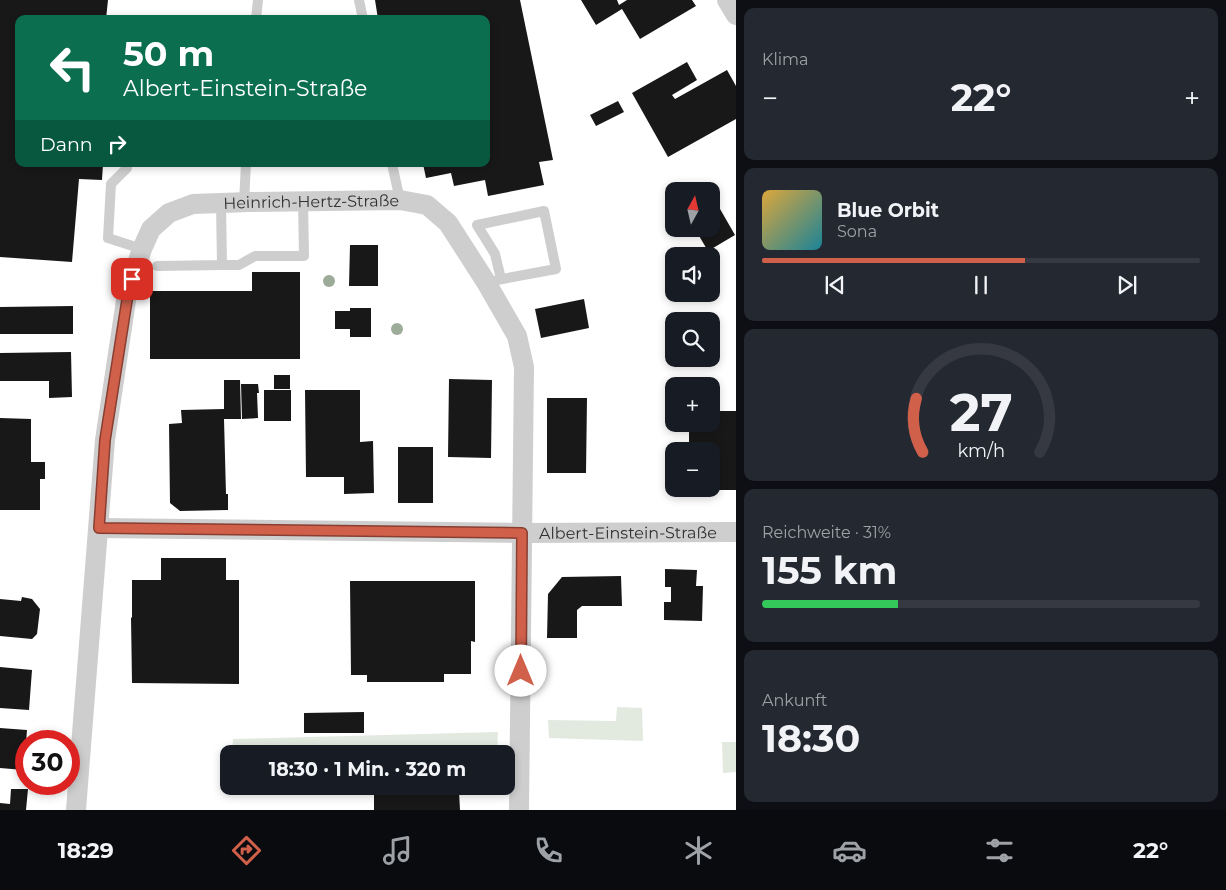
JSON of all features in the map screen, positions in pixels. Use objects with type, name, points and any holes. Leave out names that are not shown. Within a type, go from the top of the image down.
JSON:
[{"type":"street","points":[[727,0],[736,15]]},
{"type":"street","name":"Heinrich-Hertz-Straße","points":[[76,810],[105,440],[128,294],[142,249],[151,229],[169,213],[193,204],[400,200],[427,205],[448,223],[493,281],[517,336],[524,367],[520,810]]},
{"type":"street","name":"Albert-Einstein-Straße","points":[[99,528],[522,533],[736,532]]},
{"type":"lane","points":[[256,15],[258,0]]},
{"type":"lane","points":[[359,0],[362,15]]},
{"type":"lane","points":[[244,202],[246,167]]},
{"type":"lane","points":[[393,167],[400,200]]},
{"type":"lane","points":[[127,168],[111,184],[108,238],[142,249]]},
{"type":"lane","points":[[157,266],[239,265],[255,256],[304,256],[304,201]]},
{"type":"lane","points":[[221,203],[222,265]]},
{"type":"lane","points":[[544,212],[556,269],[493,281],[495,254],[477,225],[544,212]]},
{"type":"shaded area","points":[[617,707],[642,708],[643,741],[549,738],[548,720],[616,721]]},
{"type":"shaded area","points":[[498,732],[497,745],[233,745],[233,739]]},
{"type":"shaded area","points":[[722,742],[736,742],[736,772],[723,773]]},
{"type":"building","points":[[0,0],[108,0],[106,15],[15,15],[15,167],[103,167],[102,180],[79,179],[72,262],[0,257]]},
{"type":"building","points":[[375,0],[520,0],[553,160],[539,162],[544,185],[488,196],[485,180],[454,186],[451,173],[426,178],[424,167],[490,167],[490,15],[377,15]]},
{"type":"building","points":[[581,0],[617,0],[619,5],[627,0],[692,0],[696,6],[640,39],[622,9],[596,25]]},
{"type":"building","points":[[687,62],[697,80],[672,95],[675,99],[727,70],[736,86],[736,119],[668,157],[632,93]]},
{"type":"building","points":[[618,101],[624,112],[596,126],[590,115]]},
{"type":"building","points":[[720,209],[735,235],[715,247],[706,247],[700,238],[720,238]]},
{"type":"building","points":[[350,245],[378,245],[378,286],[349,286]]},
{"type":"building","points":[[252,272],[300,272],[300,359],[150,359],[150,291],[252,291]]},
{"type":"building","points":[[584,299],[589,328],[541,338],[535,309]]},
{"type":"building","points":[[73,306],[73,334],[0,334],[0,307]]},
{"type":"building","points":[[350,308],[371,308],[371,337],[350,337],[350,329],[335,329],[335,311],[350,311]]},
{"type":"building","points":[[71,352],[72,397],[49,398],[49,381],[0,381],[0,353]]},
{"type":"building","points":[[274,375],[290,375],[290,389],[274,389]]},
{"type":"building","points":[[449,379],[492,380],[491,458],[448,457]]},
{"type":"building","points":[[224,380],[240,380],[241,419],[224,419],[228,510],[180,511],[170,503],[169,424],[182,423],[181,410],[224,409]]},
{"type":"building","points":[[241,384],[258,384],[258,418],[242,419]]},
{"type":"building","points":[[264,390],[291,390],[291,421],[264,421]]},
{"type":"building","points":[[305,390],[360,390],[360,442],[373,441],[374,493],[344,494],[344,477],[306,477]]},
{"type":"building","points":[[547,398],[587,398],[586,473],[547,473]]},
{"type":"building","points":[[720,411],[736,411],[736,490],[720,490],[720,442],[689,442],[689,432],[720,432]]},
{"type":"building","points":[[0,418],[31,419],[31,462],[45,462],[45,479],[40,479],[40,510],[0,510]]},
{"type":"building","points":[[398,447],[433,447],[433,503],[398,503]]},
{"type":"building","points":[[161,558],[226,558],[226,580],[239,580],[239,684],[132,683],[132,580],[161,580]]},
{"type":"building","points":[[665,569],[697,570],[696,586],[703,586],[702,621],[664,620],[664,602],[671,602],[671,587],[665,587]]},
{"type":"building","points":[[621,576],[622,606],[582,606],[577,610],[577,638],[547,638],[548,594],[562,577]]},
{"type":"building","points":[[350,581],[475,581],[475,642],[471,641],[471,674],[444,674],[444,682],[367,682],[367,675],[351,675]]},
{"type":"building","points":[[22,597],[32,599],[40,609],[37,634],[32,639],[0,636],[0,599],[21,601]]},
{"type":"building","points":[[0,667],[32,670],[29,710],[0,708]]},
{"type":"building","points":[[364,712],[364,733],[304,733],[304,713]]},
{"type":"building","points":[[0,728],[27,730],[15,730],[15,769],[0,768]]},
{"type":"building","points":[[11,789],[15,789],[15,795],[27,795],[26,810],[0,810],[0,803],[10,804]]},
{"type":"building","points":[[374,795],[459,795],[460,810],[374,810]]},
{"type":"route","points":[[132,279],[105,440],[99,528],[522,533],[521,671]]}]
